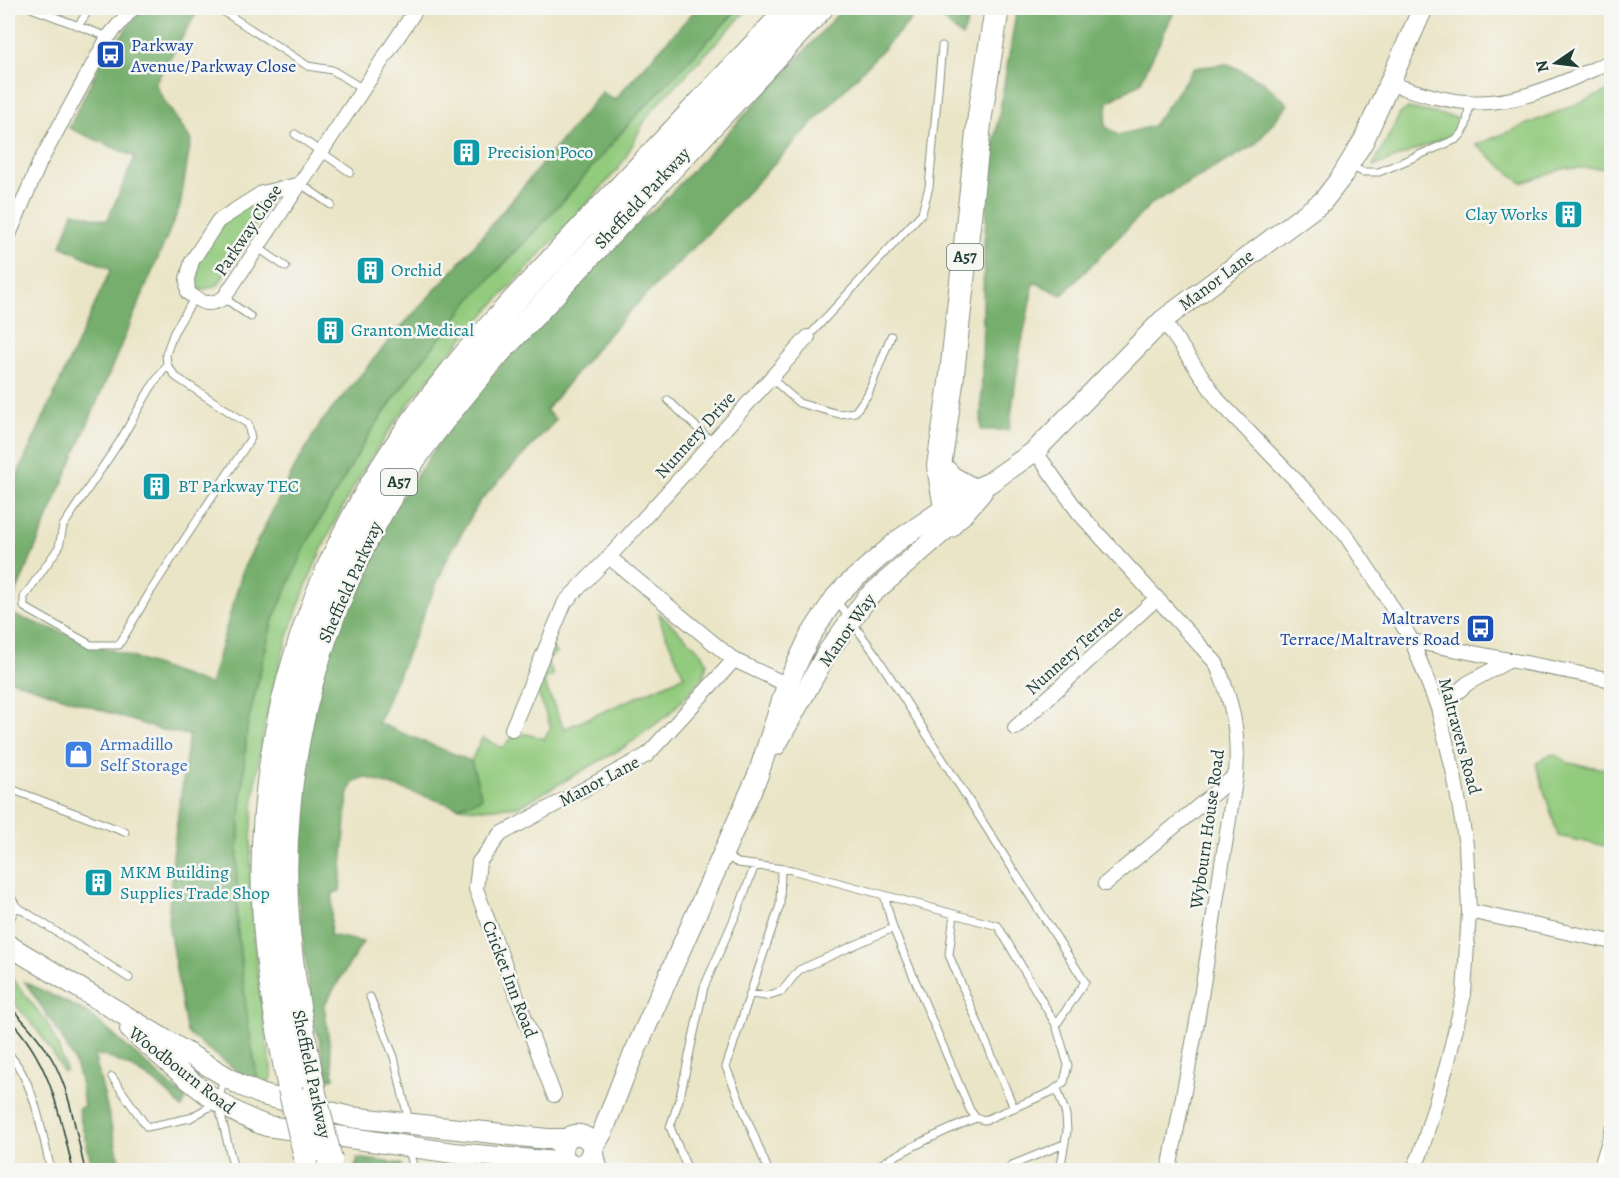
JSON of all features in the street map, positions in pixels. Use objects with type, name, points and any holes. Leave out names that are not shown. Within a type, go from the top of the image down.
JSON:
[{"type":"highway","name":"Sheffield Parkway","points":[[326,1165],[290,1089],[274,1004],[265,925],[264,867],[268,794],[284,696],[306,621],[333,554],[374,479],[444,381],[498,318],[790,8]]},
{"type":"highway","name":"Sheffield Parkway","points":[[326,1165],[320,1117],[293,978],[288,931],[286,868],[290,791],[300,730],[313,672],[355,560],[382,508],[414,459],[451,409],[498,353],[821,8]]},
{"type":"highway","name":"A57","points":[[947,517],[939,466],[951,382],[980,115],[997,8]]},
{"type":"highway","points":[[939,466],[952,479],[981,486]]},
{"type":"street","points":[[8,237],[40,162],[108,38],[133,8]]},
{"type":"street","name":"Parkway Close","points":[[301,184],[262,193],[218,221],[192,261],[186,279],[188,293],[202,302],[213,304],[224,298],[301,184],[417,8]]},
{"type":"street","name":"Manor Lane","points":[[835,598],[900,539],[947,517],[981,486],[1035,451],[1163,320],[1323,201],[1340,179],[1364,140],[1423,8]]},
{"type":"street","points":[[1390,84],[1469,103],[1496,102],[1537,93],[1611,62]]},
{"type":"street","name":"Maltravers Road","points":[[1163,320],[1219,401],[1345,534],[1413,641],[1438,708],[1454,774],[1466,845],[1469,910],[1464,994],[1447,1065],[1420,1155],[1413,1170]]},
{"type":"street","name":"Nunnery Drive","points":[[512,729],[565,602],[609,558],[808,337]]},
{"type":"street","name":"Wybourn House Road","points":[[1035,451],[1079,513],[1216,663],[1227,690],[1234,717],[1238,746],[1236,775],[1197,1022],[1169,1170]]},
{"type":"street","name":"Manor Way","points":[[758,775],[827,653],[850,619],[867,598],[947,517]]},
{"type":"street","points":[[609,558],[734,660],[806,693]]},
{"type":"street","name":"Manor Way","points":[[584,1162],[603,1131],[625,1074],[724,855],[758,775],[787,686],[810,636],[835,598]]},
{"type":"street","name":"Nunnery Terrace","points":[[1015,728],[1157,598]]},
{"type":"street","points":[[1413,641],[1611,680]]},
{"type":"street","name":"Manor Lane","points":[[479,862],[501,834],[647,755],[734,660]]},
{"type":"street","points":[[1438,708],[1468,683],[1510,660]]},
{"type":"street","points":[[1105,884],[1236,775]]},
{"type":"street","name":"Cricket Inn Road","points":[[479,862],[476,889],[554,1095]]},
{"type":"street","points":[[1469,910],[1611,942]]},
{"type":"street","name":"Woodbourn Road","points":[[8,945],[91,997],[251,1090],[351,1117],[547,1140],[572,1137]]},
{"type":"street","name":"Woodbourn Road","points":[[91,997],[218,1102],[239,1116],[267,1126],[454,1153],[584,1162]]},
{"type":"street","name":"Manor Way","points":[[572,1137],[590,1124],[625,1074]]},
{"type":"street","points":[[409,1147],[410,1124]]},
{"type":"street","points":[[1600,1170],[1611,1131]]},
{"type":"street","points":[[572,1137],[589,1141],[584,1162],[562,1156],[561,1149],[572,1137]]},
{"type":"lane","points":[[31,8],[108,38]]},
{"type":"lane","points":[[78,26],[90,8]]},
{"type":"lane","points":[[218,8],[309,66],[332,70],[363,89]]},
{"type":"lane","points":[[808,337],[922,213],[929,187],[942,46]]},
{"type":"lane","points":[[1348,165],[1363,172],[1379,172],[1457,139],[1465,129],[1469,103]]},
{"type":"lane","points":[[295,134],[351,172]]},
{"type":"lane","points":[[301,184],[331,205]]},
{"type":"lane","points":[[258,248],[286,267]]},
{"type":"lane","points":[[167,365],[63,526],[59,548],[24,597],[24,607],[91,645],[119,645],[150,592],[251,438],[248,424],[176,377],[167,365],[166,354],[174,332],[195,297]]},
{"type":"lane","points":[[224,298],[251,317]]},
{"type":"lane","points":[[771,378],[799,404],[839,414],[855,412],[868,394],[891,336]]},
{"type":"lane","points":[[668,400],[713,442]]},
{"type":"lane","points":[[835,598],[876,655],[1084,982],[1056,1025]]},
{"type":"lane","points":[[8,788],[125,832]]},
{"type":"lane","points":[[724,855],[738,863],[781,869],[998,926],[1056,1025],[1068,1065],[1064,1082],[1057,1088],[985,1120],[976,1118],[946,1130],[877,1169]]},
{"type":"lane","points":[[688,1170],[670,1126],[680,1097],[704,987],[755,866]]},
{"type":"lane","points":[[768,1170],[726,1067],[780,905],[781,869]]},
{"type":"lane","points":[[8,892],[16,906],[129,978]]},
{"type":"lane","points":[[884,895],[893,928],[970,1110],[976,1118]]},
{"type":"lane","points":[[8,924],[16,906]]},
{"type":"lane","points":[[954,914],[948,954],[1014,1108]]},
{"type":"lane","points":[[750,994],[766,996],[782,991],[799,970],[893,928]]},
{"type":"lane","points":[[370,997],[394,1058],[410,1124]]},
{"type":"lane","points":[[8,1053],[29,1088],[51,1170]]},
{"type":"lane","points":[[225,1075],[218,1102],[234,1170]]},
{"type":"lane","points":[[112,1077],[147,1127],[190,1118],[218,1102]]},
{"type":"lane","points":[[1057,1088],[1066,1115],[1060,1170]]},
{"type":"lane","points":[[1008,1170],[1012,1165],[1064,1144]]},
{"type":"lane","points":[[409,1147],[414,1170]]},
{"type":"green space","points":[[143,8],[184,8],[196,14],[155,83],[191,140],[180,206],[8,612],[8,496],[111,269],[61,246],[73,212],[107,221],[135,157],[69,128],[101,62]]},
{"type":"green space","points":[[697,8],[739,8],[633,119],[562,202],[472,298],[412,373],[368,436],[307,543],[272,622],[247,727],[237,861],[237,925],[248,1025],[259,1087],[188,1034],[186,1029],[168,922],[174,845],[189,735],[158,729],[8,679],[8,613],[210,685],[243,569],[294,469],[320,424],[393,336],[457,266],[602,92],[614,100]]},
{"type":"green space","points":[[739,8],[749,8],[659,102],[617,170],[460,341],[411,401],[374,453],[342,509],[314,568],[290,629],[272,692],[259,756],[252,821],[253,933],[272,1075],[266,1088],[259,1087],[248,1025],[237,925],[237,861],[247,727],[272,622],[307,543],[368,436],[412,373],[472,298],[562,202],[633,119]]},
{"type":"green space","points":[[843,8],[922,8],[599,345],[546,410],[556,420],[480,501],[447,559],[378,723],[471,761],[482,798],[458,807],[365,777],[353,782],[348,795],[340,891],[333,893],[330,935],[363,942],[324,1005],[334,1078],[327,1080],[313,1020],[293,861],[301,768],[323,661],[376,535],[472,395],[619,236],[659,206]]},
{"type":"green space","points":[[931,8],[973,8],[962,37]]},
{"type":"green space","points":[[1017,8],[1176,8],[1140,83],[1108,102],[1105,126],[1118,135],[1153,126],[1194,68],[1228,64],[1262,81],[1288,104],[1255,145],[1151,204],[1062,295],[1034,282],[1020,351],[1009,430],[981,430],[984,245],[990,168]]},
{"type":"green space","points":[[1611,90],[1611,168],[1566,168],[1522,183],[1476,145]]},
{"type":"green space","points":[[1408,108],[1458,118],[1460,129],[1453,135],[1373,166],[1400,114]]},
{"type":"green space","points":[[279,185],[218,285],[202,290],[192,288],[195,262],[222,219]]},
{"type":"green space","points":[[659,613],[702,653],[707,663],[703,678],[669,714],[626,746],[520,806],[482,809],[458,807],[482,798],[471,761],[482,738],[503,748],[516,735],[526,734],[544,739],[551,728],[535,685],[546,659],[553,675],[543,680],[564,729],[684,676],[662,626]]},
{"type":"green space","points":[[552,646],[556,653],[546,659]]},
{"type":"green space","points":[[1555,754],[1568,763],[1611,770],[1612,841],[1610,847],[1558,836],[1536,764],[1545,757]]},
{"type":"green space","points":[[8,973],[47,1023],[66,1070],[63,1072],[39,1032],[8,997]]},
{"type":"green space","points":[[25,982],[88,1013],[186,1099],[182,1108],[164,1090],[142,1074],[118,1061],[94,1054],[122,1170],[93,1170],[78,1109],[84,1106],[77,1069],[58,1032]]},
{"type":"green space","points":[[357,1158],[401,1164],[403,1170],[357,1170],[355,1164],[358,1164]]},
{"type":"tram line","points":[[8,1005],[37,1037],[59,1072],[72,1113],[85,1170]]},
{"type":"tram line","points":[[8,1018],[23,1035],[44,1070],[58,1108],[73,1170]]},
{"type":"place","name":"Parkway Avenue/Parkway Close","points":[[110,55]]},
{"type":"place","name":"Precision Poco","points":[[466,152]]},
{"type":"place","name":"Clay Works","points":[[1569,214]]},
{"type":"place","name":"Orchid","points":[[370,270]]},
{"type":"place","name":"Granton Medical","points":[[330,330]]},
{"type":"place","name":"BT Parkway TEC","points":[[157,486]]},
{"type":"place","name":"Maltravers Terrace/Maltravers Road","points":[[1481,628]]},
{"type":"place","name":"Armadillo Self Storage","points":[[79,754]]},
{"type":"place","name":"MKM Building Supplies Trade Shop","points":[[99,882]]}]
